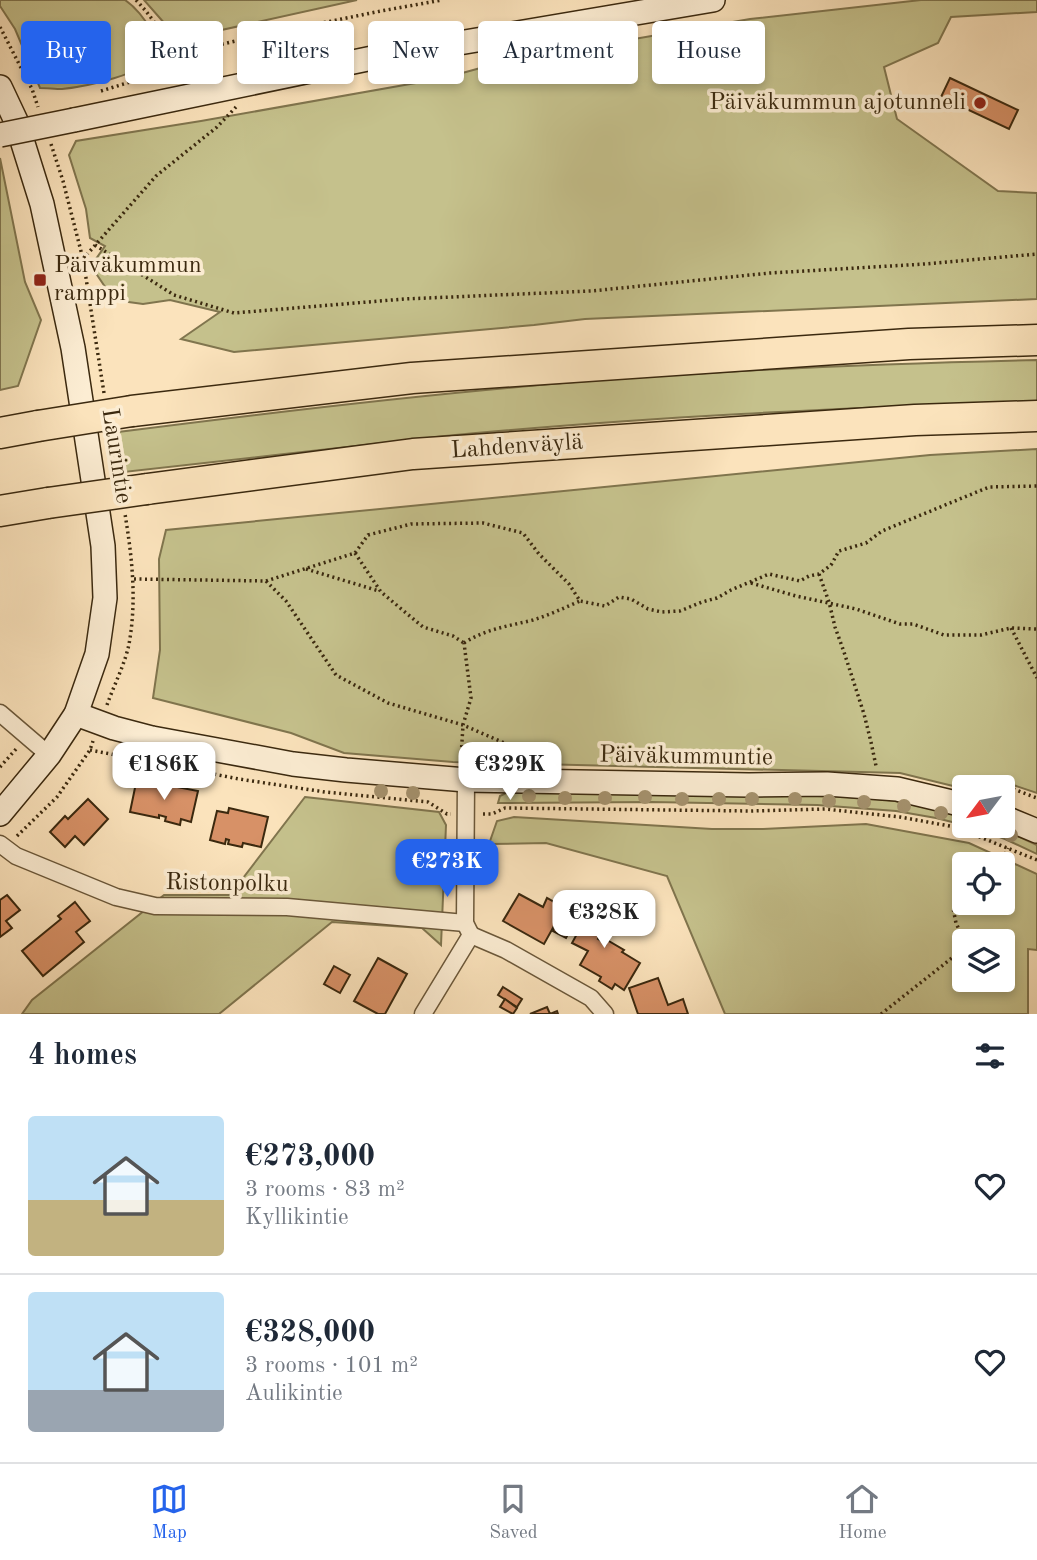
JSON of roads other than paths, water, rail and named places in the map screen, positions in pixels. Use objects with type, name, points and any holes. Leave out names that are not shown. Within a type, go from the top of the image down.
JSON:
[{"type":"highway","points":[[0,433],[132,411],[412,378],[909,344],[1037,340]]},
{"type":"highway","name":"Lahdenväylä","points":[[0,511],[413,454],[915,420],[1037,416]]},
{"type":"street","points":[[0,135],[382,56],[713,0]]},
{"type":"street","name":"Laurintie","points":[[0,87],[16,121],[42,204],[73,348],[103,545],[105,598],[97,654],[76,714],[49,755],[0,814]]},
{"type":"street","points":[[0,713],[49,755]]},
{"type":"street","name":"Päiväkummuntie","points":[[76,714],[152,738],[293,764],[346,770],[463,779],[827,784],[897,789],[952,802]]},
{"type":"street","points":[[422,1014],[468,929],[467,824],[463,779]]},
{"type":"street","points":[[1015,822],[1037,831]]},
{"type":"street","name":"Ristonpolku","points":[[2,846],[16,856],[116,897],[155,906],[287,907],[468,929],[591,998],[605,1014]]},
{"type":"place","name":"Päiväkummun ajotunneli","points":[[980,103]]},
{"type":"place","name":"Päiväkummun ramppi","points":[[40,280]]}]
